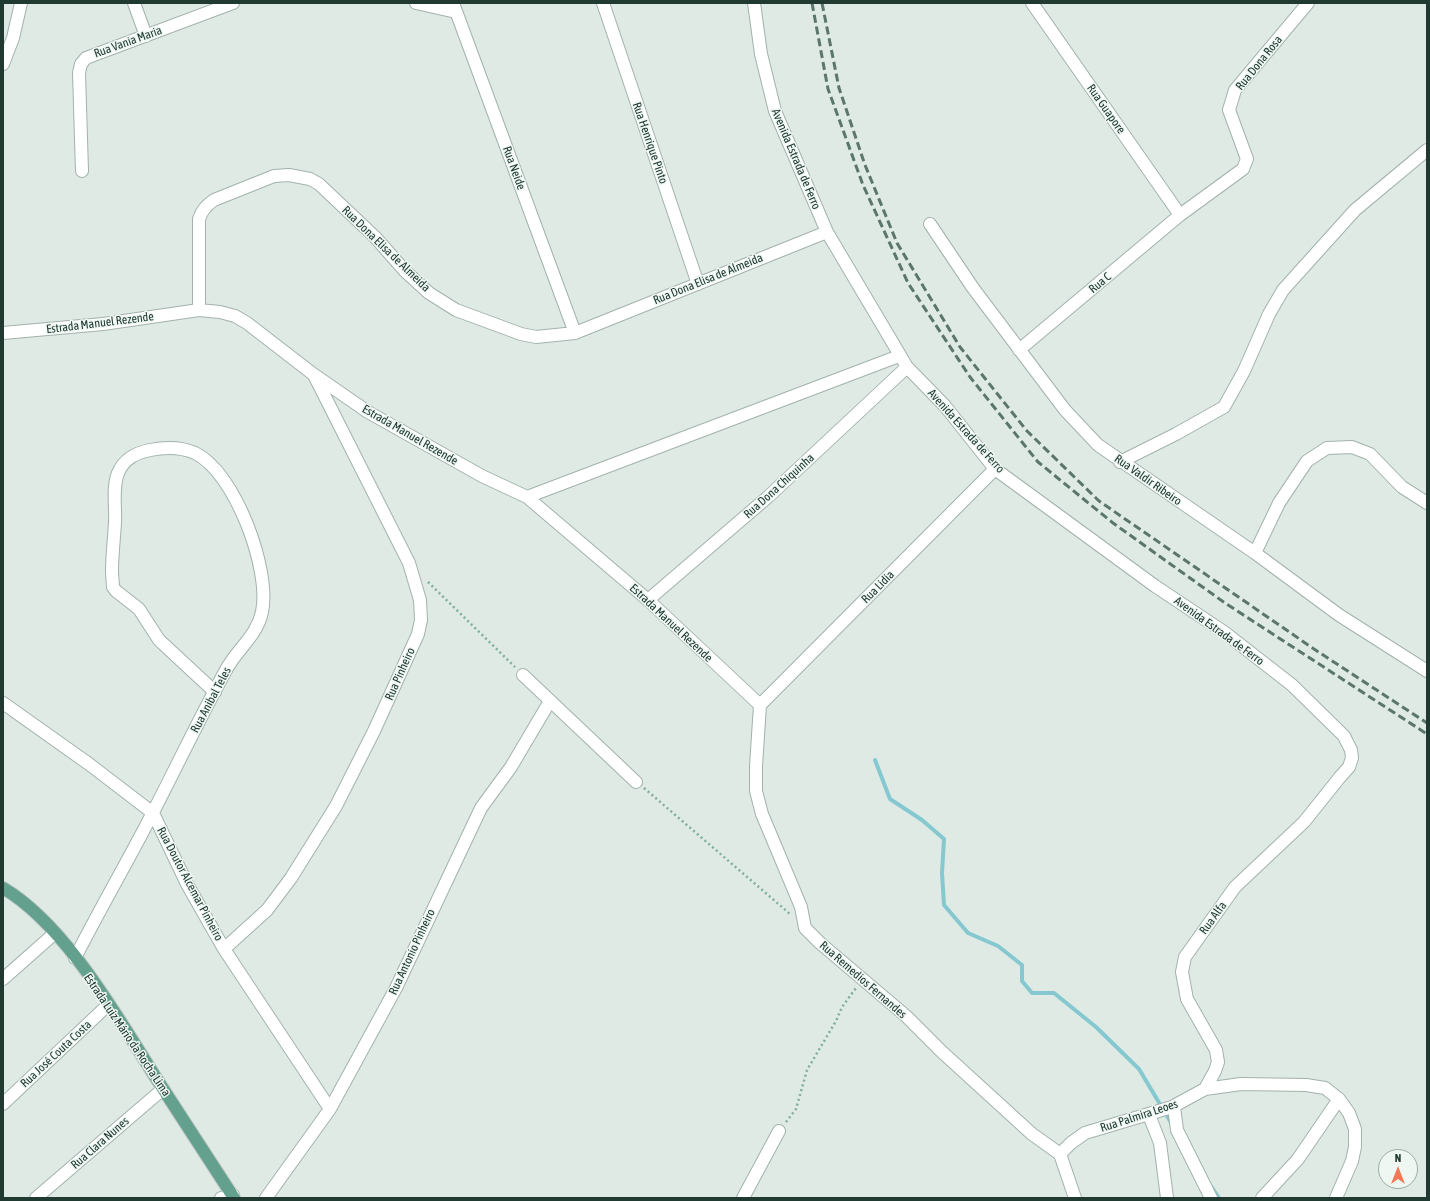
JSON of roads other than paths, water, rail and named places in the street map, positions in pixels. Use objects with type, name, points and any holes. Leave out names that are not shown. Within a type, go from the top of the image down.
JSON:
[{"type":"main road","name":"Estrada Luiz Mário da Rocha Lima","points":[[3,888],[31,908],[55,932],[75,958],[109,1004],[233,1197]]},
{"type":"street","points":[[3,64],[13,38],[21,3]]},
{"type":"street","points":[[134,3],[146,36]]},
{"type":"street","name":"Rua Vania Maria","points":[[82,171],[80,64],[86,58],[234,3]]},
{"type":"street","points":[[416,3],[455,7]]},
{"type":"street","name":"Rua Henrique Pinto","points":[[603,3],[698,284]]},
{"type":"street","name":"Avenida Estrada de Ferro","points":[[754,3],[761,54],[774,110],[827,232],[899,356],[907,367],[945,406],[995,469],[1155,586],[1224,632],[1292,685],[1344,736],[1351,750],[1352,758],[1349,767],[1340,777]]},
{"type":"street","name":"Rua Guapore","points":[[1032,3],[1180,216]]},
{"type":"street","name":"Rua Dona Rosa","points":[[1180,216],[1239,172],[1246,164],[1247,159],[1229,110],[1231,100],[1235,90],[1308,3]]},
{"type":"street","name":"Rua Neide","points":[[455,7],[575,333]]},
{"type":"street","points":[[1120,462],[1176,434],[1224,407],[1244,371],[1269,314],[1284,290],[1355,210],[1427,150]]},
{"type":"street","name":"Rua Dona Elisa de Almeida","points":[[199,310],[199,219],[205,206],[214,200],[274,176],[301,176],[319,184],[375,237],[405,271],[429,293],[456,310],[521,334],[536,337],[575,333],[827,232]]},
{"type":"street","name":"Rua C","points":[[1019,350],[1180,216]]},
{"type":"street","name":"Rua Valdir Ribeiro","points":[[930,224],[973,288],[1019,350],[1065,410],[1098,445],[1120,462],[1255,554],[1339,615],[1427,671]]},
{"type":"street","name":"Estrada Manuel Rezende","points":[[3,333],[103,324],[199,310],[220,312],[235,316],[247,323],[313,374],[368,412],[482,476],[527,497],[648,600],[760,705]]},
{"type":"street","points":[[527,497],[899,356]]},
{"type":"street","name":"Rua Dona Chiquinha","points":[[648,600],[769,496],[907,367]]},
{"type":"street","name":"Rua Pinheiro","points":[[224,949],[267,910],[291,878],[336,806],[377,724],[418,634],[420,600],[409,564],[313,374]]},
{"type":"street","points":[[1255,554],[1279,503],[1307,461],[1326,448],[1352,447],[1370,454],[1402,487],[1427,503]]},
{"type":"street","name":"Rua Anibal Teles","points":[[75,958],[102,904],[153,813],[215,692],[227,668],[254,634],[262,612],[261,569],[244,519],[234,498],[212,466],[196,454],[179,448],[160,448],[140,452],[125,461],[117,475],[115,490],[112,572],[114,587],[116,591],[139,609],[159,640],[215,692]]},
{"type":"street","name":"Rua Lidia","points":[[760,705],[995,469]]},
{"type":"street","points":[[523,675],[636,782]]},
{"type":"street","name":"Rua Antonio Pinheiro","points":[[266,1198],[330,1108],[396,988],[481,808],[510,767],[550,701]]},
{"type":"street","name":"Rua Doutor Alcemar Pinheiro","points":[[3,703],[89,764],[153,813],[187,884],[224,949],[330,1108]]},
{"type":"street","name":"Rua Remedios Fernandes","points":[[760,705],[756,791],[762,814],[801,907],[805,928],[820,943],[864,979],[1032,1134],[1060,1154]]},
{"type":"street","name":"Rua Alfa","points":[[1206,1088],[1218,1062],[1216,1050],[1187,999],[1182,972],[1185,957],[1235,887],[1304,822],[1340,777]]},
{"type":"street","points":[[3,979],[55,932]]},
{"type":"street","name":"Rua José Couta Costa","points":[[3,1104],[109,1004]]},
{"type":"street","name":"Rua Palmira Leoes","points":[[1060,1154],[1071,1143],[1086,1133],[1173,1107],[1206,1088],[1241,1084],[1306,1085],[1325,1088],[1339,1099]]},
{"type":"street","name":"Rua Clara Nunes","points":[[36,1198],[163,1089]]},
{"type":"street","points":[[1262,1198],[1298,1159],[1339,1099],[1349,1113],[1355,1129],[1355,1148],[1352,1161],[1336,1198]]},
{"type":"street","points":[[1173,1107],[1178,1130],[1212,1198]]},
{"type":"street","points":[[1151,1114],[1160,1143],[1167,1198]]},
{"type":"street","points":[[743,1198],[779,1131]]},
{"type":"street","points":[[1060,1154],[1075,1198]]},
{"type":"street","points":[[220,1198],[233,1197]]},
{"type":"waterway","points":[[875,760],[890,799],[922,820],[944,839],[942,873],[944,905],[968,933],[998,946],[1022,965],[1022,981],[1032,993],[1054,993],[1096,1027],[1139,1069],[1173,1126]]},
{"type":"waterway","points":[[1211,1186],[1219,1198]]},
{"type":"railway","points":[[812,3],[828,89],[863,185],[908,283],[970,377],[1038,462],[1113,523],[1225,603],[1427,734]]},
{"type":"railway","points":[[822,3],[839,88],[865,165],[897,243],[960,347],[1027,431],[1099,501],[1314,649],[1427,723]]}]
